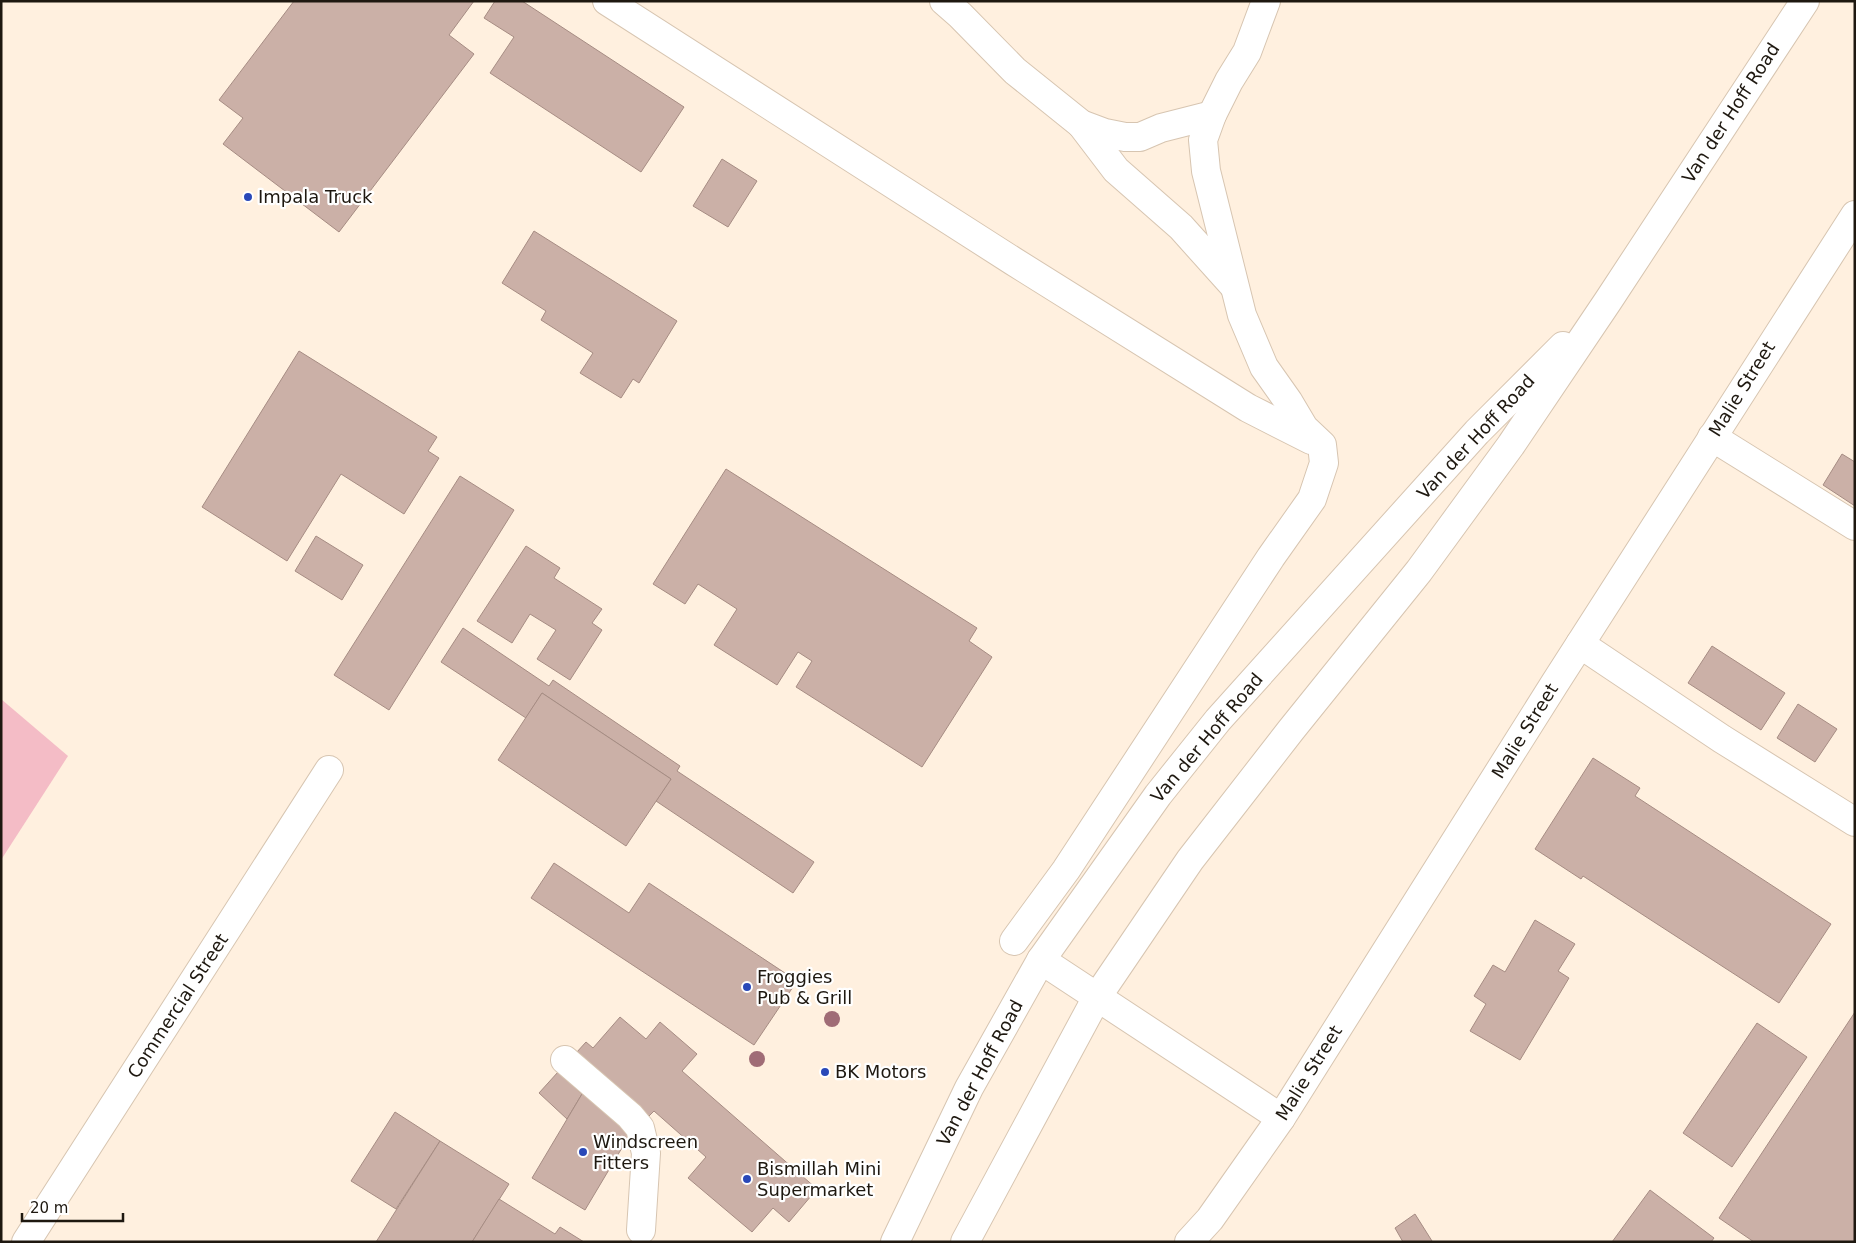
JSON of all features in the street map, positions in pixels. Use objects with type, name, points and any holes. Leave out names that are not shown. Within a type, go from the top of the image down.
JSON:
[{"type":"main road","points":[[607,1],[1013,261],[1240,402],[1322,445]]},
{"type":"main road","points":[[944,1],[1016,71],[1080,124],[1116,170],[1181,228],[1234,286]]},
{"type":"main road","points":[[1014,941],[1066,870],[1271,557],[1312,499],[1324,463],[1322,445],[1304,428],[1264,367],[1242,315],[1206,171],[1204,140],[1212,115],[1228,81],[1247,52],[1266,1]]},
{"type":"main road","name":"Van der Hoff Road","points":[[965,1242],[1098,997],[1190,860],[1430,555],[1511,445],[1805,1]]},
{"type":"main road","points":[[1080,124],[1105,133],[1125,137],[1140,137],[1161,128],[1212,115]]},
{"type":"main road","name":"Malie Street","points":[[1189,1242],[1210,1219],[1281,1118],[1712,436],[1855,215]]},
{"type":"main road","name":"Van der Hoff Road","points":[[895,1242],[969,1088],[1041,960],[1158,795],[1218,720],[1477,432],[1608,301]]},
{"type":"main road","points":[[1712,436],[1855,526]]},
{"type":"main road","points":[[1580,644],[1722,739],[1855,822]]},
{"type":"main road","name":"Commercial Street","points":[[26,1242],[329,770]]},
{"type":"main road","points":[[1041,960],[1281,1118]]},
{"type":"main road","points":[[565,1060],[630,1116],[640,1128],[646,1153],[641,1230]]},
{"type":"shaded area","points":[[1,699],[68,756],[1,860]]},
{"type":"building","points":[[294,1],[474,1],[449,35],[474,54],[339,232],[223,144],[243,118],[219,100]]},
{"type":"building","points":[[495,1],[522,1],[684,107],[641,172],[490,73],[514,37],[484,18]]},
{"type":"building","points":[[722,159],[757,181],[728,227],[693,206]]},
{"type":"building","points":[[534,231],[677,321],[639,383],[633,379],[621,398],[580,373],[593,353],[541,320],[546,311],[502,283]]},
{"type":"building","points":[[299,351],[437,437],[428,451],[439,458],[404,514],[341,474],[287,561],[202,507]]},
{"type":"building","points":[[1842,454],[1855,462],[1855,506],[1823,485]]},
{"type":"building","points":[[726,469],[977,628],[969,641],[992,657],[922,767],[796,687],[812,661],[798,652],[777,685],[714,645],[737,609],[698,584],[685,604],[653,584]]},
{"type":"building","points":[[460,476],[514,510],[389,710],[334,675]]},
{"type":"building","points":[[316,536],[363,565],[342,600],[295,571]]},
{"type":"building","points":[[526,546],[560,568],[554,578],[602,609],[592,623],[602,630],[570,680],[537,659],[556,630],[530,614],[512,643],[477,621]]},
{"type":"building","points":[[463,628],[549,686],[553,680],[680,766],[677,771],[814,862],[793,893],[656,801],[671,779],[542,693],[526,718],[441,662]]},
{"type":"building","points":[[1712,646],[1785,693],[1761,730],[1688,683]]},
{"type":"building","points":[[542,693],[671,779],[626,846],[498,760]]},
{"type":"building","points":[[1798,704],[1837,729],[1815,762],[1777,738]]},
{"type":"building","points":[[1593,758],[1640,788],[1635,796],[1831,924],[1779,1003],[1583,876],[1581,879],[1535,849]]},
{"type":"building","points":[[554,863],[629,913],[649,883],[797,981],[754,1045],[531,898]]},
{"type":"building","points":[[1535,920],[1575,944],[1558,971],[1569,978],[1520,1060],[1470,1031],[1486,1004],[1474,996],[1493,965],[1505,972]]},
{"type":"building","points":[[1855,1012],[1855,1242],[1754,1242],[1719,1218]]},
{"type":"building","points":[[620,1017],[646,1039],[660,1022],[697,1054],[682,1071],[817,1189],[789,1222],[773,1208],[752,1232],[688,1178],[706,1157],[654,1111],[649,1116],[576,1053],[586,1042],[593,1048]]},
{"type":"building","points":[[1757,1023],[1807,1057],[1732,1167],[1683,1133]]},
{"type":"building","points":[[558,1072],[582,1094],[567,1119],[539,1093]]},
{"type":"building","name":"Windscreen Fitters","points":[[582,1094],[635,1126],[585,1210],[532,1178]]},
{"type":"building","points":[[395,1112],[440,1141],[396,1209],[351,1181]]},
{"type":"building","points":[[440,1141],[509,1184],[472,1242],[376,1242]]},
{"type":"building","points":[[1650,1190],[1714,1238],[1711,1242],[1612,1242]]},
{"type":"building","points":[[499,1199],[555,1234],[560,1227],[584,1242],[472,1242]]},
{"type":"building","points":[[1415,1214],[1432,1242],[1403,1242],[1395,1228]]},
{"type":"place","name":"Impala Truck","points":[[248,197]]},
{"type":"place","name":"Froggies Pub & Grill","points":[[747,987]]},
{"type":"place","name":"BK Motors","points":[[825,1072]]},
{"type":"place","name":"Windscreen Fitters","points":[[583,1152]]},
{"type":"place","name":"Bismillah Mini Supermarket","points":[[747,1179]]}]
